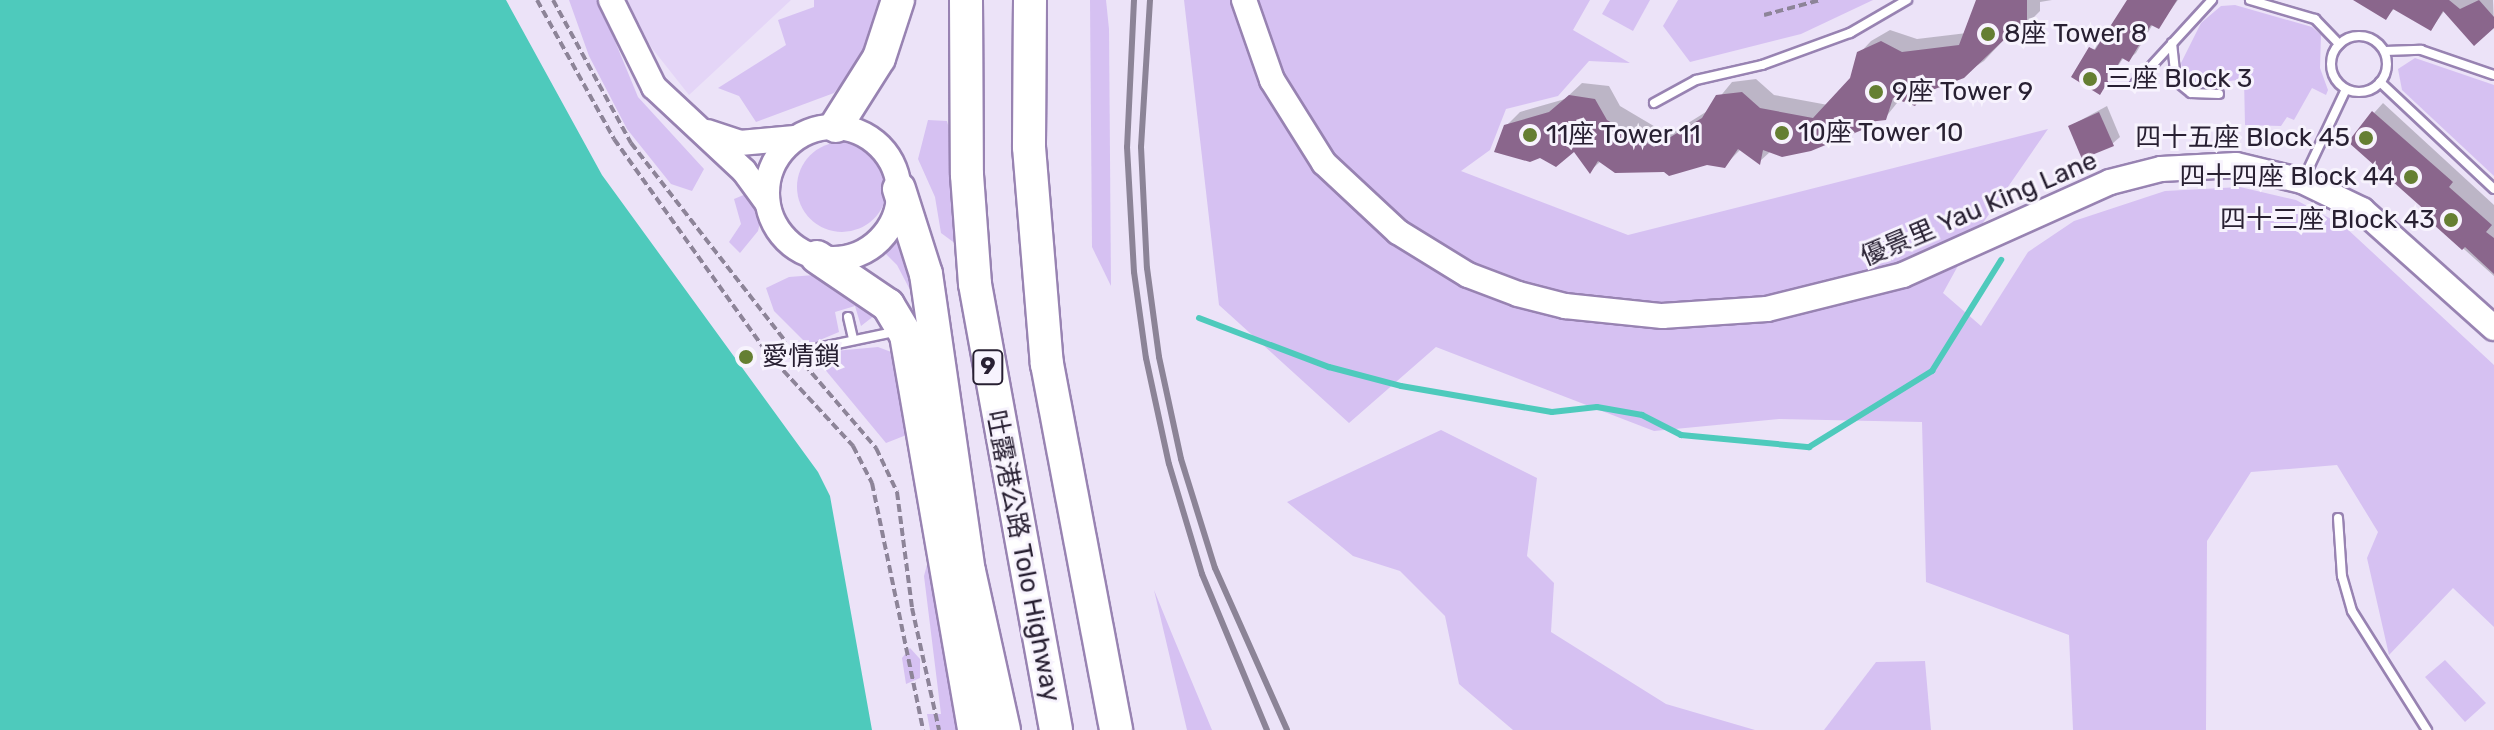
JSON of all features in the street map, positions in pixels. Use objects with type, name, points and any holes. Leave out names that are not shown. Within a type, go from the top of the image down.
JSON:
[{"type":"highway","points":[[836,126],[879,58],[898,0]]},
{"type":"highway","name":"吐露港公路 Tolo Highway","points":[[966,0],[967,175],[975,284],[1056,730]]},
{"type":"highway","points":[[1030,0],[1029,147],[1047,364],[1116,730]]},
{"type":"highway","points":[[899,189],[926,274],[969,571],[991,684],[1004,730]]},
{"type":"highway","points":[[817,257],[888,305],[906,335],[974,730]]},
{"type":"street","points":[[611,0],[641,68],[666,102],[744,171],[767,203],[789,243],[817,257],[851,257],[869,249],[891,224],[899,189],[892,162],[879,145],[862,133],[836,126],[795,138],[740,143],[697,128]]},
{"type":"street","name":"優景里 Yau King Lane","points":[[1244,0],[1261,54],[1295,122],[1361,202],[1398,232],[1468,275],[1565,306],[1662,316],[1767,309],[1903,275],[2064,200],[2161,169],[2236,165],[2302,181],[2389,231],[2494,328]]},
{"type":"street","points":[[767,203],[771,166],[795,138]]},
{"type":"lane","points":[[1654,103],[1696,80],[1762,65],[1850,33],[1907,0]]},
{"type":"lane","points":[[2135,84],[2212,0]]},
{"type":"lane","points":[[2250,0],[2315,19],[2339,44]]},
{"type":"lane","points":[[2339,44],[2364,36],[2385,51],[2421,50],[2494,75]]},
{"type":"lane","points":[[2172,43],[2176,81],[2191,93],[2219,94]]},
{"type":"lane","points":[[2339,44],[2331,68],[2346,89],[2364,92],[2380,82],[2387,69],[2385,51]]},
{"type":"lane","points":[[2380,82],[2494,189]]},
{"type":"lane","points":[[2302,181],[2346,89]]},
{"type":"lane","points":[[848,317],[853,338]]},
{"type":"lane","points":[[794,353],[884,331],[906,335]]},
{"type":"lane","points":[[2338,518],[2340,567],[2352,611],[2427,730]]},
{"type":"path","points":[[537,0],[614,139],[767,353],[853,446],[872,483],[923,730]]},
{"type":"path","points":[[553,0],[631,143],[794,353],[876,448],[897,492],[912,608],[939,730]]},
{"type":"path","points":[[1764,15],[1820,0]]},
{"type":"shaded area","points":[[0,0],[506,0],[602,175],[818,472],[830,496],[872,730],[0,730]]},
{"type":"shaded area","points":[[569,0],[598,0],[638,97],[704,169],[692,191],[671,184],[627,129],[589,56]]},
{"type":"shaded area","points":[[626,0],[791,0],[689,95],[651,47]]},
{"type":"shaded area","points":[[814,0],[879,0],[874,43],[834,93],[756,122],[739,96],[718,88],[786,45],[778,20],[814,7]]},
{"type":"shaded area","points":[[1090,0],[1106,0],[1109,29],[1111,286],[1092,247]]},
{"type":"shaded area","points":[[1184,0],[1590,0],[1573,30],[1630,63],[1589,61],[1558,96],[1506,109],[1490,150],[1461,171],[1628,235],[2048,129],[1976,233],[1943,293],[1981,326],[2028,252],[2074,221],[2165,191],[2240,187],[2296,200],[2344,226],[2494,365],[2494,627],[2453,588],[2389,655],[2367,558],[2378,532],[2337,465],[2251,472],[2207,541],[2206,730],[2073,730],[2069,635],[1926,582],[1922,422],[1779,419],[1654,431],[1436,347],[1349,423],[1219,305]]},
{"type":"shaded area","points":[[1610,0],[1650,0],[1633,31],[1602,14]]},
{"type":"shaded area","points":[[1678,0],[1873,0],[1801,34],[1690,62],[1663,26]]},
{"type":"shaded area","points":[[2235,5],[2312,27],[2321,35],[2320,68],[2328,90],[2326,95],[2312,88],[2294,120],[2287,117],[2281,126],[2245,125],[2244,79],[2201,85],[2184,76],[2181,63],[2201,23],[2221,6]]},
{"type":"shaded area","points":[[2415,58],[2494,85],[2494,176],[2402,90],[2398,69]]},
{"type":"shaded area","points":[[928,120],[947,121],[952,140],[956,244],[941,233],[935,197],[918,159]]},
{"type":"shaded area","points":[[842,142],[859,145],[874,155],[884,170],[887,187],[884,204],[874,219],[859,229],[842,232],[825,229],[810,219],[800,204],[797,187],[800,170],[810,155],[825,145]]},
{"type":"shaded area","points":[[746,194],[762,215],[758,231],[740,253],[729,242],[741,224],[734,199]]},
{"type":"shaded area","points":[[897,233],[909,242],[919,307],[897,265],[882,250]]},
{"type":"shaded area","points":[[827,274],[879,312],[861,326],[855,306],[835,312],[839,332],[808,345],[774,311],[766,288],[789,277]]},
{"type":"shaded area","points":[[878,347],[899,355],[909,434],[886,443],[818,361],[824,352]]},
{"type":"shaded area","points":[[1441,430],[1537,478],[1527,556],[1554,583],[1551,632],[1666,704],[1755,730],[1513,730],[1459,684],[1445,616],[1400,571],[1353,556],[1287,502]]},
{"type":"shaded area","points":[[933,542],[981,730],[930,730],[927,714],[941,714],[924,576]]},
{"type":"shaded area","points":[[1154,590],[1172,634],[1212,730],[1187,730]]},
{"type":"shaded area","points":[[910,648],[920,659],[920,678],[906,684],[902,658]]},
{"type":"shaded area","points":[[2445,660],[2486,703],[2465,722],[2425,677]]},
{"type":"shaded area","points":[[1925,661],[1931,730],[1824,730],[1876,662]]},
{"type":"building","points":[[1976,0],[2027,0],[2027,27],[2010,34],[1964,78],[1927,92],[1915,106],[1893,98],[1886,120],[1868,122],[1862,130],[1811,151],[1782,157],[1763,150],[1760,165],[1738,149],[1725,168],[1707,165],[1669,176],[1664,172],[1615,173],[1598,161],[1590,174],[1574,152],[1556,167],[1540,158],[1530,162],[1494,152],[1504,125],[1549,112],[1569,95],[1595,99],[1607,120],[1654,147],[1702,118],[1716,95],[1742,92],[1760,108],[1813,118],[1850,78],[1857,52],[1881,41],[1902,52],[1959,45]]},
{"type":"building","points":[[2127,0],[2177,0],[2159,29],[2151,25],[2129,62],[2122,58],[2100,95],[2071,77],[2089,47],[2095,50]]},
{"type":"building","points":[[2353,0],[2449,0],[2460,9],[2479,0],[2494,17],[2494,28],[2474,46],[2443,11],[2431,31],[2393,9],[2386,20]]},
{"type":"building","points":[[2372,111],[2453,182],[2449,187],[2492,225],[2486,232],[2494,238],[2494,274],[2465,247],[2462,250],[2433,224],[2436,220],[2348,142]]},
{"type":"building","points":[[2099,112],[2114,146],[2082,159],[2068,126]]},
{"type":"waterway","points":[[1199,318],[1329,367],[1401,386],[1552,412],[1597,407],[1642,415],[1681,435],[1809,447],[1932,371],[2001,260]]},
{"type":"railway","points":[[1134,0],[1127,147],[1134,272],[1146,358],[1169,464],[1202,574],[1267,730]]},
{"type":"railway","points":[[1150,0],[1141,147],[1147,268],[1159,357],[1181,459],[1215,568],[1287,730]]},
{"type":"place","name":"8座 Tower 8","points":[[1988,34]]},
{"type":"place","name":"三座 Block 3","points":[[2090,79]]},
{"type":"place","name":"9座 Tower 9","points":[[1876,92]]},
{"type":"place","name":"10座 Tower 10","points":[[1782,133]]},
{"type":"place","name":"11座 Tower 11","points":[[1530,135]]},
{"type":"place","name":"四十五座 Block 45","points":[[2366,138]]},
{"type":"place","name":"四十四座 Block 44","points":[[2411,177]]},
{"type":"place","name":"四十三座 Block 43","points":[[2451,220]]},
{"type":"place","name":"愛情鎖","points":[[746,357]]}]
